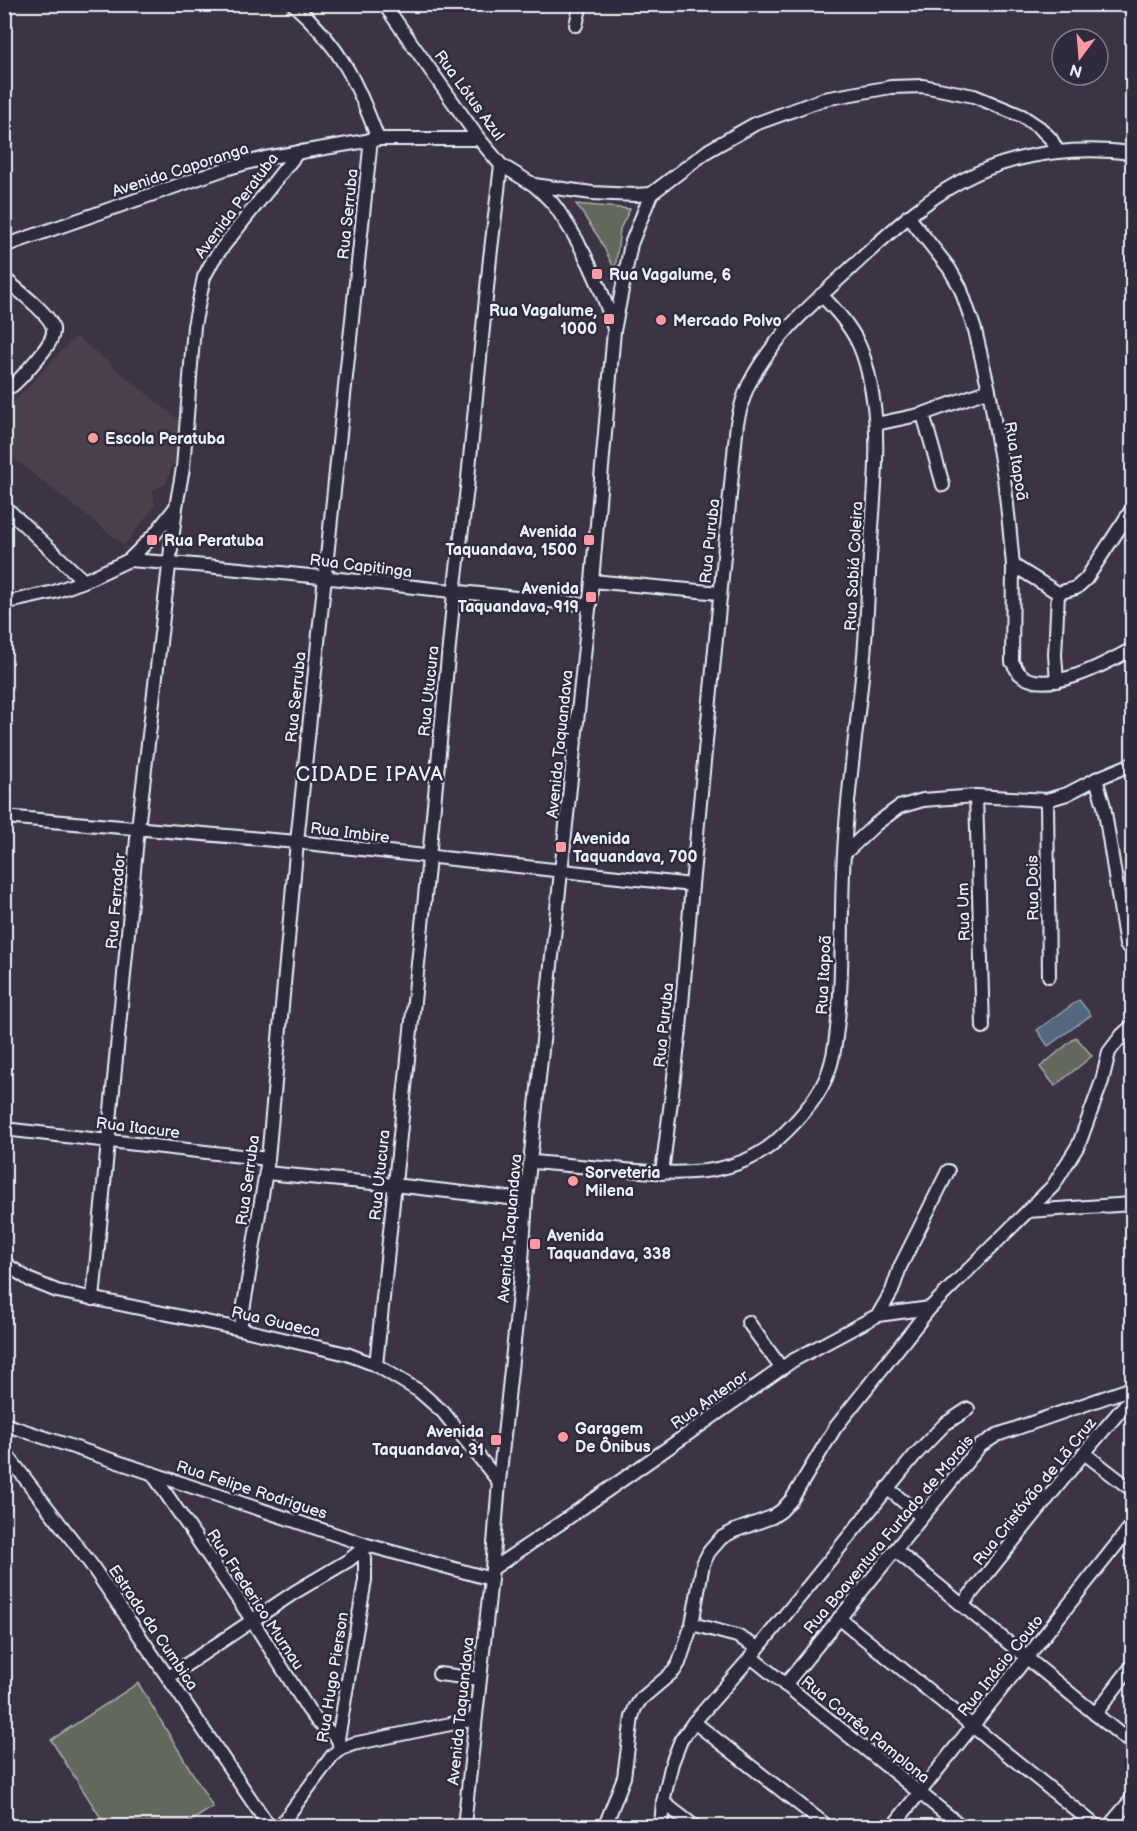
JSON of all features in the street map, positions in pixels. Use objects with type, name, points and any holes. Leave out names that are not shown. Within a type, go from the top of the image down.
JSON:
[{"type":"street","points":[[293,4],[324,35],[354,78],[374,139]]},
{"type":"street","name":"Rua Lótus Azul","points":[[384,4],[478,140],[501,165],[534,184],[600,194],[651,194]]},
{"type":"street","points":[[576,25],[581,4]]},
{"type":"street","points":[[651,194],[709,150],[754,124],[824,99],[891,87],[923,86],[974,96],[1022,116],[1052,139],[1058,152]]},
{"type":"street","name":"Avenida Caporanga","points":[[4,246],[225,169],[298,152],[374,139],[478,140]]},
{"type":"street","name":"Rua Serruba","points":[[240,1329],[268,1159],[324,577],[374,139]]},
{"type":"street","name":"Rua Puruba","points":[[662,1173],[680,1029],[737,423],[742,400],[749,383],[774,347],[821,295],[908,216],[975,174],[1016,159],[1058,152],[1083,150],[1132,153]]},
{"type":"street","name":"Avenida Peratuba","points":[[4,603],[54,592],[129,560],[176,507],[183,468],[194,326],[204,277],[219,252],[298,152]]},
{"type":"street","name":"Rua Utucura","points":[[376,1365],[429,858],[454,592],[501,165]]},
{"type":"street","points":[[534,184],[559,211],[591,266],[604,295],[614,332]]},
{"type":"street","name":"Avenida Taquandava","points":[[464,1827],[521,1276],[526,1200],[590,605],[614,332],[632,244],[651,194]]},
{"type":"street","name":"Rua Itapoã","points":[[908,216],[949,268],[960,287],[975,330],[989,390],[1004,478],[1013,565],[1012,662],[1018,673],[1030,680],[1057,681]]},
{"type":"street","points":[[4,278],[40,310],[52,325],[53,331],[46,347],[22,377],[12,386],[4,385]]},
{"type":"street","name":"Rua Sabiá Coleira","points":[[821,295],[847,321],[858,341],[868,369],[876,424],[863,664],[844,854]]},
{"type":"street","points":[[876,424],[924,414],[989,390]]},
{"type":"street","points":[[924,414],[942,485]]},
{"type":"street","points":[[4,506],[84,581]]},
{"type":"street","name":"Rua Ferrador","points":[[93,1299],[138,828],[176,507]]},
{"type":"street","points":[[1013,565],[1058,593],[1076,588],[1086,579],[1132,509]]},
{"type":"street","name":"Rua Capitinga","points":[[129,560],[324,577],[590,605]]},
{"type":"street","points":[[592,581],[720,593]]},
{"type":"street","points":[[1058,593],[1055,655],[1057,681],[1112,661],[1132,649]]},
{"type":"street","points":[[844,854],[876,824],[899,807],[922,800],[976,796],[1047,800],[1067,794],[1096,779],[1132,765]]},
{"type":"street","points":[[1096,779],[1104,806],[1126,945]]},
{"type":"street","name":"Rua Um","points":[[976,796],[983,1027]]},
{"type":"street","name":"Rua Dois","points":[[1047,800],[1049,976]]},
{"type":"street","name":"Rua Imbire","points":[[4,816],[297,843],[692,885]]},
{"type":"street","name":"Rua Itapoã","points":[[531,1162],[662,1173],[706,1171],[752,1158],[791,1127],[811,1104],[829,1072],[841,989],[844,854]]},
{"type":"street","points":[[605,1827],[606,1819],[624,1777],[635,1708],[680,1663],[692,1624],[704,1564],[709,1552],[721,1538],[781,1511],[792,1499],[835,1428],[930,1308],[1053,1186],[1065,1170],[1083,1134],[1102,1081],[1109,1052],[1132,1026]]},
{"type":"street","name":"Rua Itacure","points":[[4,1128],[268,1159]]},
{"type":"street","points":[[878,1315],[892,1291],[900,1267],[948,1171]]},
{"type":"street","points":[[266,1173],[526,1200]]},
{"type":"street","points":[[1028,1211],[1132,1204]]},
{"type":"street","name":"Rua Guaeca","points":[[4,1263],[43,1286],[347,1354],[376,1365],[419,1391],[442,1412],[499,1482]]},
{"type":"street","name":"Rua Antenor","points":[[491,1574],[782,1369],[878,1315],[930,1308]]},
{"type":"street","points":[[748,1322],[782,1369]]},
{"type":"street","name":"Rua Boaventura Furtado de Morais","points":[[785,1685],[921,1516],[988,1439],[1132,1388]]},
{"type":"street","name":"Rua Cristóvão de Lã Cruz","points":[[962,1605],[1084,1453],[1132,1398]]},
{"type":"street","points":[[661,1827],[663,1802],[676,1751],[694,1722],[914,1456],[945,1424],[968,1408]]},
{"type":"street","name":"Rua Felipe Rodrigues","points":[[4,1424],[152,1473],[364,1548],[491,1574]]},
{"type":"street","name":"Estrada da Cumbica","points":[[4,1451],[90,1563],[270,1827]]},
{"type":"street","points":[[1084,1453],[1132,1490]]},
{"type":"street","name":"Rua Frederico Murnau","points":[[152,1473],[252,1620],[317,1721],[339,1744]]},
{"type":"street","points":[[887,1488],[921,1516]]},
{"type":"street","name":"Rua Inácio Couto","points":[[893,1827],[1132,1526]]},
{"type":"street","points":[[168,1677],[364,1548]]},
{"type":"street","name":"Rua Hugo Pierson","points":[[279,1827],[339,1744],[364,1580],[364,1548]]},
{"type":"street","points":[[895,1550],[1132,1744]]},
{"type":"street","points":[[839,1618],[1096,1827]]},
{"type":"street","name":"Rua Corrêa Pamplona","points":[[692,1624],[737,1636],[785,1685],[961,1827]]},
{"type":"street","points":[[1095,1714],[1132,1666]]},
{"type":"street","points":[[439,1674],[479,1679]]},
{"type":"street","points":[[339,1744],[352,1744],[475,1719]]},
{"type":"street","points":[[694,1722],[827,1827]]},
{"type":"street","points":[[1109,1827],[1132,1799]]},
{"type":"street","points":[[663,1802],[694,1827]]},
{"type":"shaded area","name":"Escola Peratuba","points":[[76,336],[184,424],[177,465],[172,465],[166,484],[153,490],[155,506],[124,545],[5,452],[4,412]]},
{"type":"green space","points":[[576,204],[630,209],[620,229],[615,270],[599,238]]},
{"type":"green space","points":[[1076,1037],[1092,1056],[1055,1086],[1040,1067]]},
{"type":"green space","points":[[138,1683],[213,1807],[183,1826],[106,1826],[51,1740]]},
{"type":"water","points":[[1079,1000],[1091,1015],[1048,1046],[1037,1030]]},
{"type":"place","name":"Rua Vagalume, 6","points":[[597,274]]},
{"type":"place","name":"Rua Vagalume, 1000","points":[[609,319]]},
{"type":"place","name":"Mercado Polvo","points":[[661,320]]},
{"type":"place","name":"Escola Peratuba","points":[[93,438]]},
{"type":"place","name":"Rua Peratuba","points":[[152,540]]},
{"type":"place","name":"Avenida Taquandava, 1500","points":[[589,540]]},
{"type":"place","name":"Avenida Taquandava, 919","points":[[591,597]]},
{"type":"place","name":"Avenida Taquandava, 700","points":[[561,847]]},
{"type":"place","name":"Sorveteria Milena","points":[[573,1181]]},
{"type":"place","name":"Avenida Taquandava, 338","points":[[535,1244]]},
{"type":"place","name":"Garagem De Ônibus","points":[[563,1437]]},
{"type":"place","name":"Avenida Taquandava, 31","points":[[496,1440]]},
{"type":"district","name":"CIDADE IPAVA","points":[[370,774]]}]
